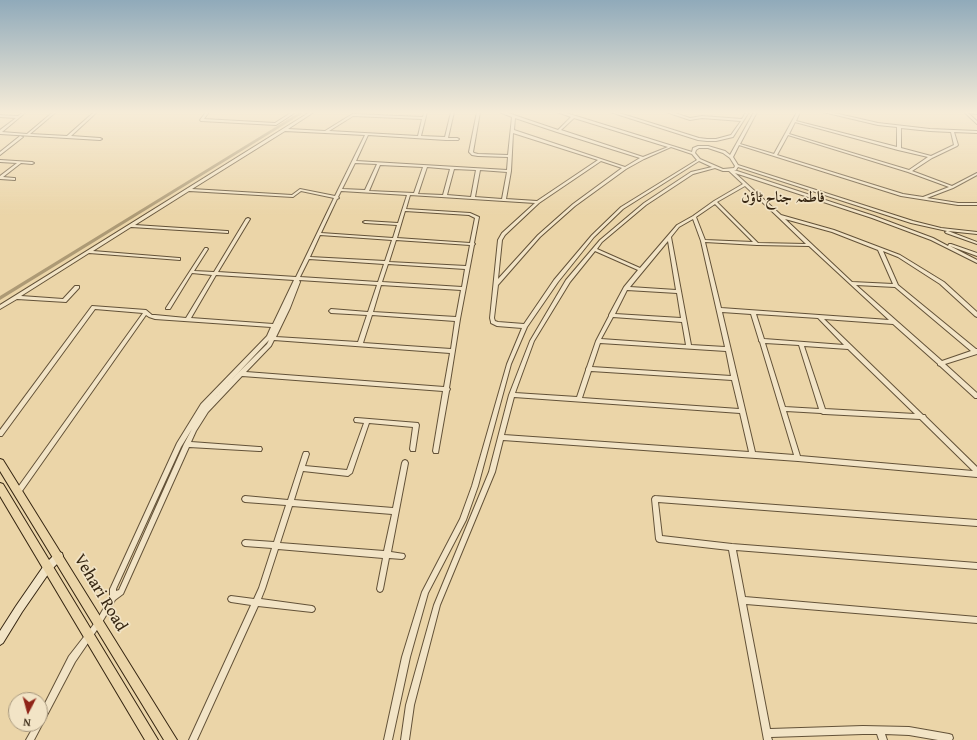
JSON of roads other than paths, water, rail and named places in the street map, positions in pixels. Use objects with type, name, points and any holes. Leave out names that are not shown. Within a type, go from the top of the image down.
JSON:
[{"type":"main road","name":"Vehari Road","points":[[0,463],[171,740]]},
{"type":"main road","name":"Vehari Road","points":[[0,487],[152,740]]},
{"type":"main road","points":[[0,640],[48,567],[58,556]]},
{"type":"street","points":[[0,154],[9,147]]},
{"type":"street","points":[[0,307],[258,147]]},
{"type":"street","points":[[48,706],[72,659],[99,622],[113,598],[122,592],[187,444],[206,410],[265,349],[293,296],[298,280],[308,258],[361,147]]},
{"type":"street","points":[[473,147],[473,154],[510,156]]},
{"type":"street","points":[[504,200],[511,147]]},
{"type":"street","points":[[558,147],[625,168]]},
{"type":"street","points":[[607,147],[643,158]]},
{"type":"street","points":[[495,285],[545,231],[574,205],[625,168],[643,158],[670,147],[693,153],[699,160],[716,167],[730,170],[873,217],[977,255]]},
{"type":"street","points":[[693,153],[694,149],[702,147],[716,149],[731,157],[736,162],[737,166],[912,222],[941,229],[977,233]]},
{"type":"street","points":[[731,157],[737,147]]},
{"type":"street","points":[[746,147],[902,195],[958,204],[977,204]]},
{"type":"street","points":[[775,156],[780,147]]},
{"type":"street","points":[[828,147],[909,171],[952,187]]},
{"type":"street","points":[[890,147],[931,158]]},
{"type":"street","points":[[909,171],[953,147]]},
{"type":"street","points":[[525,326],[497,324],[493,322],[492,318],[500,240],[503,234],[538,202],[600,160]]},
{"type":"street","points":[[388,740],[406,657],[425,592],[463,520],[475,486],[509,364],[525,326],[556,281],[593,236],[622,208],[699,160]]},
{"type":"street","points":[[0,161],[32,163]]},
{"type":"street","points":[[0,178],[20,162]]},
{"type":"street","points":[[354,162],[508,171]]},
{"type":"street","points":[[367,191],[379,164]]},
{"type":"street","points":[[730,170],[735,169],[737,166]]},
{"type":"street","points":[[416,194],[425,167]]},
{"type":"street","points":[[405,740],[410,705],[437,605],[492,472],[512,395],[532,341],[568,281],[601,241],[645,204],[692,173],[716,167]]},
{"type":"street","points":[[445,196],[452,168]]},
{"type":"street","points":[[473,198],[478,169]]},
{"type":"street","points":[[730,170],[851,283],[977,396]]},
{"type":"street","points":[[924,198],[952,187],[977,174]]},
{"type":"street","points":[[0,178],[14,179]]},
{"type":"street","points":[[579,400],[598,341],[626,288],[678,226],[745,185]]},
{"type":"street","points":[[188,190],[293,196],[300,190],[337,198]]},
{"type":"street","points":[[340,190],[538,202]]},
{"type":"street","points":[[360,344],[386,262],[410,194]]},
{"type":"street","points":[[715,202],[758,244]]},
{"type":"street","points":[[404,210],[477,215],[436,451]]},
{"type":"street","points":[[778,215],[833,231],[899,256],[942,283],[977,314]]},
{"type":"street","points":[[694,217],[703,240],[753,455]]},
{"type":"street","points":[[187,320],[248,220]]},
{"type":"street","points":[[365,222],[399,224]]},
{"type":"street","points":[[131,226],[227,232]]},
{"type":"street","points":[[941,229],[977,243]]},
{"type":"street","points":[[319,234],[473,244]]},
{"type":"street","points":[[669,237],[689,347]]},
{"type":"street","points":[[932,239],[977,262]]},
{"type":"street","points":[[703,240],[758,244],[810,245]]},
{"type":"street","points":[[168,308],[206,249]]},
{"type":"street","points":[[880,249],[896,286],[977,351]]},
{"type":"street","points":[[594,250],[641,270]]},
{"type":"street","points":[[89,252],[179,259]]},
{"type":"street","points":[[308,258],[468,268]]},
{"type":"street","points":[[192,272],[298,280],[464,289]]},
{"type":"street","points":[[113,598],[113,589],[187,430],[203,406],[271,338],[274,326],[294,284],[298,280]]},
{"type":"street","points":[[851,283],[896,286]]},
{"type":"street","points":[[16,297],[64,301],[77,287]]},
{"type":"street","points":[[626,288],[679,292]]},
{"type":"street","points":[[0,434],[94,307],[146,312],[150,316],[155,317],[187,320],[202,319],[274,326]]},
{"type":"street","points":[[719,310],[894,322]]},
{"type":"street","points":[[331,311],[458,319]]},
{"type":"street","points":[[18,492],[146,312]]},
{"type":"street","points":[[752,313],[798,458]]},
{"type":"street","points":[[611,316],[684,320]]},
{"type":"street","points":[[820,318],[923,417],[977,472]]},
{"type":"street","points":[[271,338],[453,351]]},
{"type":"street","points":[[598,341],[728,349]]},
{"type":"street","points":[[761,341],[850,347]]},
{"type":"street","points":[[801,344],[824,412]]},
{"type":"street","points":[[940,364],[977,351]]},
{"type":"street","points":[[588,369],[734,378]]},
{"type":"street","points":[[240,374],[447,389]]},
{"type":"street","points":[[512,395],[742,412]]},
{"type":"street","points":[[783,409],[923,417]]},
{"type":"street","points":[[357,420],[416,425],[413,449]]},
{"type":"street","points":[[301,468],[348,473],[367,421]]},
{"type":"street","points":[[501,437],[977,472]]},
{"type":"street","points":[[187,444],[258,449]]},
{"type":"street","points":[[193,740],[262,589],[306,454]]},
{"type":"street","points":[[380,589],[405,463]]},
{"type":"street","points":[[245,499],[396,511]]},
{"type":"street","points":[[977,523],[655,499],[659,539],[732,547],[977,566]]},
{"type":"street","points":[[245,543],[402,556]]},
{"type":"street","points":[[732,547],[768,737],[880,730],[909,731],[949,738]]},
{"type":"street","points":[[231,599],[312,608]]},
{"type":"street","points":[[742,600],[977,620]]},
{"type":"street","points":[[880,730],[883,740]]},
{"type":"waterway","points":[[0,298],[247,147]]},
{"type":"district","name":"فاطمہ جناح ٹاؤن","points":[[783,198]]}]
